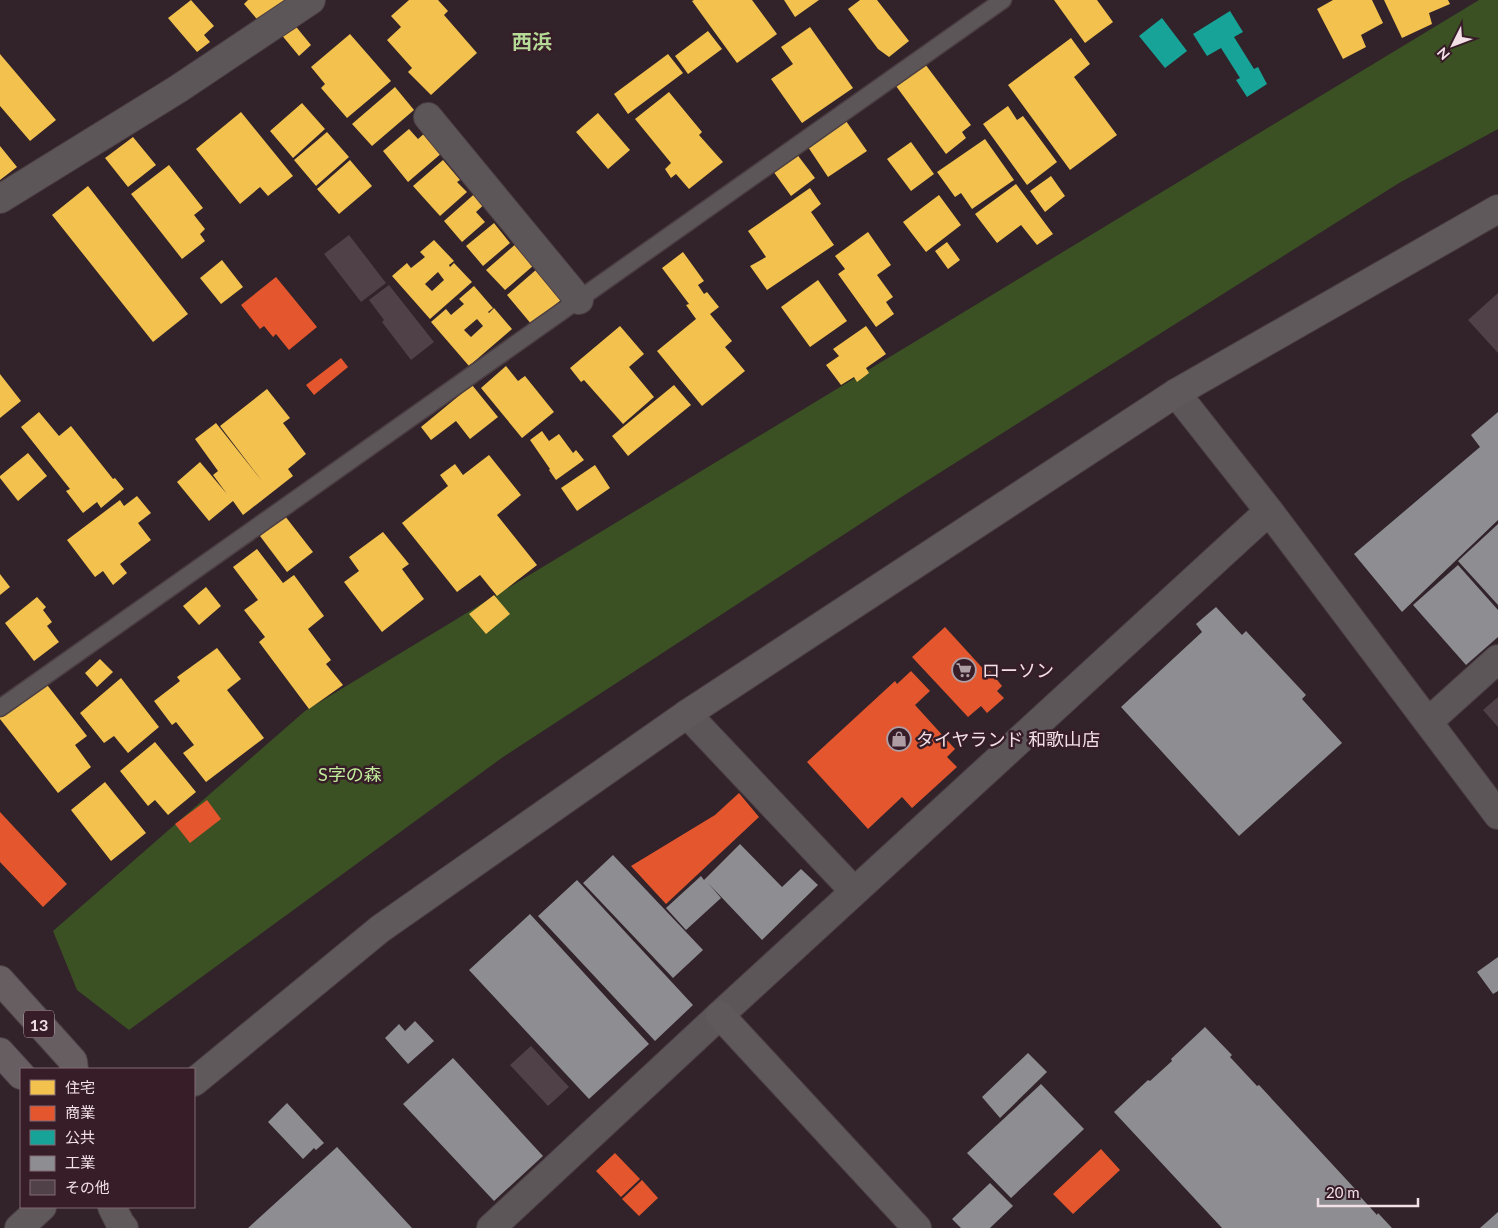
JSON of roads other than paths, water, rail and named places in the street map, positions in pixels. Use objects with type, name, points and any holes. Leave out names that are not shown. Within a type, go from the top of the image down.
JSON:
[{"type":"main road","name":"13","points":[[0,980],[73,1061],[74,1068]]},
{"type":"main road","points":[[0,1052],[20,1074]]},
{"type":"street","points":[[0,199],[178,89],[310,0]]},
{"type":"street","points":[[428,117],[579,300]]},
{"type":"street","points":[[195,1081],[380,929],[687,714],[1176,393],[1498,209]]},
{"type":"street","points":[[1176,393],[1269,511],[1498,815]]},
{"type":"street","points":[[491,1228],[854,891],[1269,511]]},
{"type":"street","points":[[1428,722],[1498,659]]},
{"type":"street","points":[[687,714],[854,891]]},
{"type":"street","points":[[720,1015],[916,1228]]},
{"type":"street","points":[[19,1228],[41,1208]]},
{"type":"street","points":[[112,1208],[124,1228]]},
{"type":"lane","points":[[0,708],[1003,0]]},
{"type":"place","name":"ローソン","points":[[964,670]]},
{"type":"place","name":"タイヤランド 和歌山店","points":[[899,739]]},
{"type":"district","name":"西浜","points":[[532,41]]},
{"type":"park label","name":"S字の森","points":[[350,774]]}]
